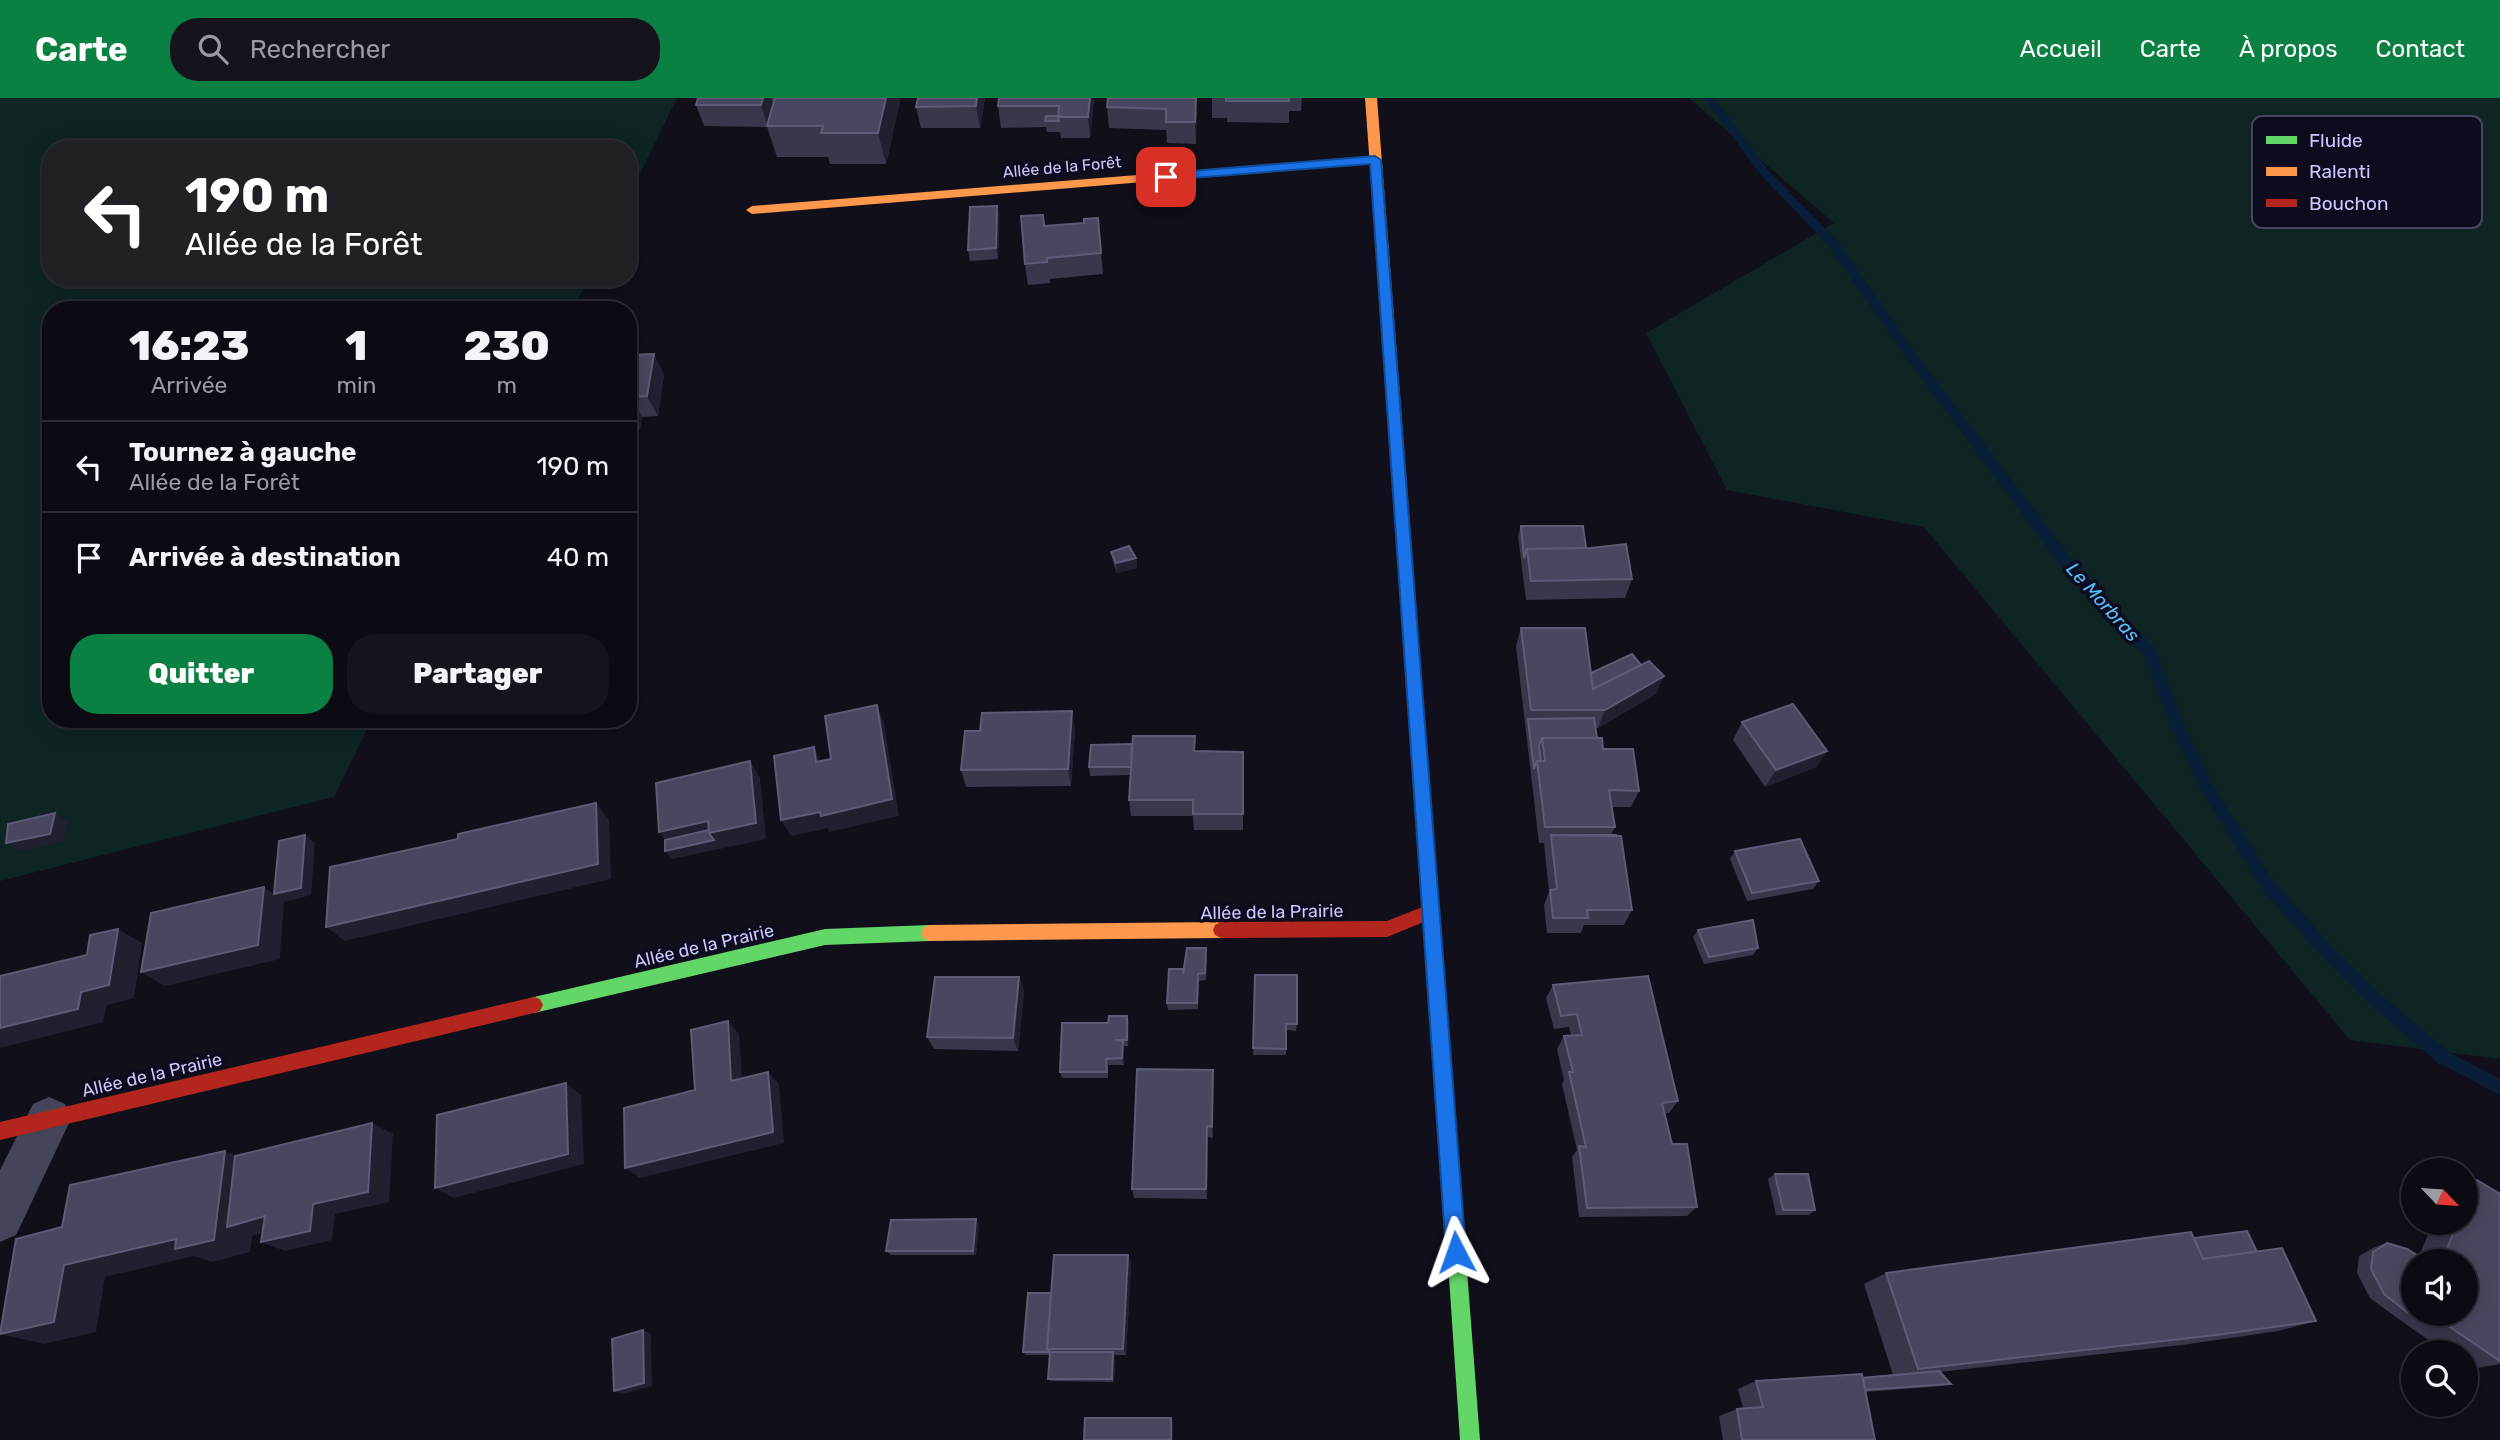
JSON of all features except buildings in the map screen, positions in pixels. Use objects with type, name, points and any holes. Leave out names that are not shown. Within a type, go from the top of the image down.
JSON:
[{"type":"street","points":[[1371,98],[1470,1440]]},
{"type":"street","name":"Allée de la Forêt","points":[[752,210],[1375,160]]},
{"type":"street","name":"Allée de la Prairie","points":[[0,1131],[825,937],[937,933],[1387,929],[1430,912]]},
{"type":"street","points":[[0,1219],[49,1119]]},
{"type":"green space","points":[[0,98],[677,98],[637,180],[637,140],[42,140],[42,287],[584,287],[578,301],[42,301],[42,728],[368,728],[334,797],[0,881]]},
{"type":"green space","points":[[1689,98],[2500,98],[2500,1059],[2350,1040],[1924,527],[1727,490],[1646,333],[1834,223]]},
{"type":"waterway","name":"Le Morbras","points":[[1709,98],[1765,173],[1832,242],[1914,360],[2066,562],[2151,654],[2179,730],[2209,791],[2267,884],[2328,953],[2377,1001],[2443,1057],[2500,1087]]},
{"type":"traffic: fast","points":[[1403,526],[1429,889]]},
{"type":"traffic: fast","points":[[534,1005],[825,937],[929,933]]},
{"type":"traffic: fast","points":[[1454,1218],[1470,1440]]},
{"type":"traffic: slow","points":[[1371,98],[1403,526]]},
{"type":"traffic: slow","points":[[752,210],[1237,171]]},
{"type":"traffic: slow","points":[[1429,889],[1454,1218]]},
{"type":"traffic: slow","points":[[929,933],[1221,930]]},
{"type":"traffic: jam","points":[[1237,171],[1375,160]]},
{"type":"traffic: jam","points":[[1221,930],[1387,929],[1430,912]]},
{"type":"traffic: jam","points":[[0,1131],[534,1005]]},
{"type":"route","points":[[1166,177],[1375,160],[1456,1252]]}]
